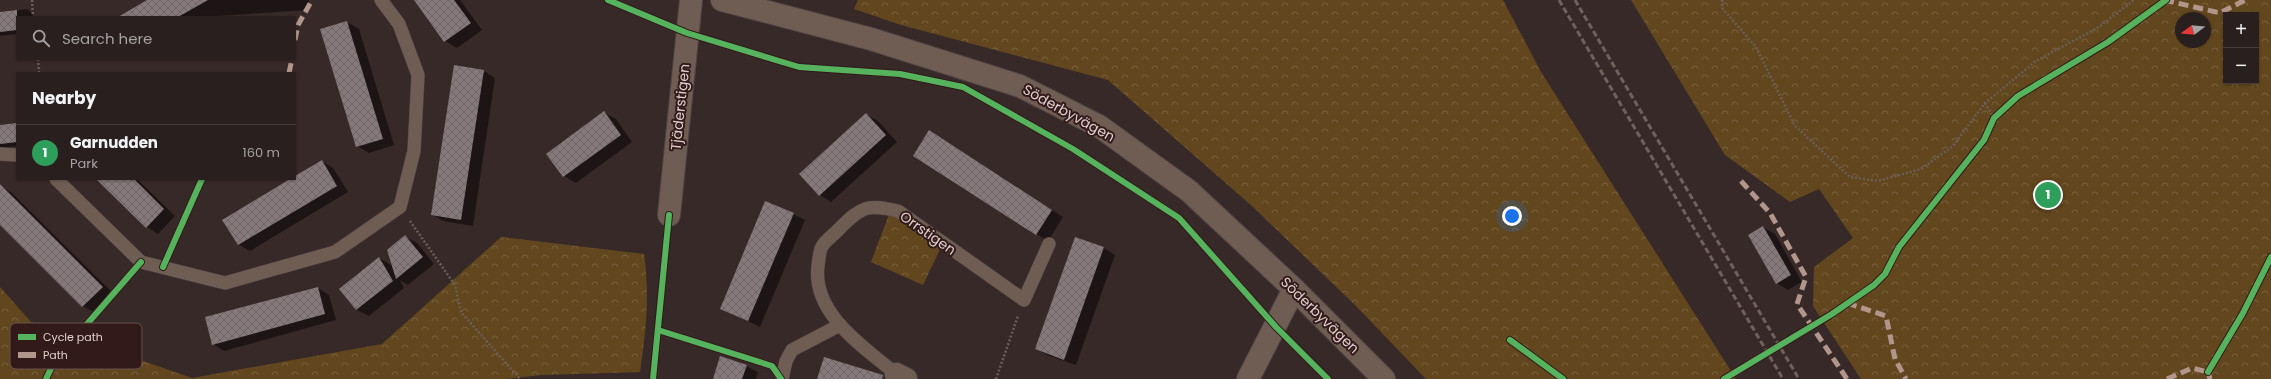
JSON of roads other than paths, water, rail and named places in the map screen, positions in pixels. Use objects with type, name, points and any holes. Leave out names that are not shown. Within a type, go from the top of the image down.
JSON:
[{"type":"street","name":"Tjäderstigen","points":[[669,214],[691,0]]},
{"type":"street","name":"Söderbyvägen","points":[[722,0],[871,39],[1020,86],[1099,126],[1189,191],[1294,289],[1384,379]]},
{"type":"street","points":[[1248,379],[1294,289]]},
{"type":"lane","points":[[57,180],[141,262],[225,283],[335,252],[400,208],[414,151],[418,75],[399,24],[381,0]]},
{"type":"lane","points":[[0,154],[16,155]]},
{"type":"lane","name":"Orrstigen","points":[[901,376],[840,325],[828,307],[817,280],[822,246],[849,219],[866,207],[881,207],[898,211],[1024,300],[1049,244]]},
{"type":"lane","points":[[782,379],[786,361],[792,350],[840,325]]},
{"type":"railway","points":[[1559,0],[1783,379]]},
{"type":"railway","points":[[1575,0],[1799,379]]},
{"type":"place","name":"Garnudden","points":[[2048,195]]}]
